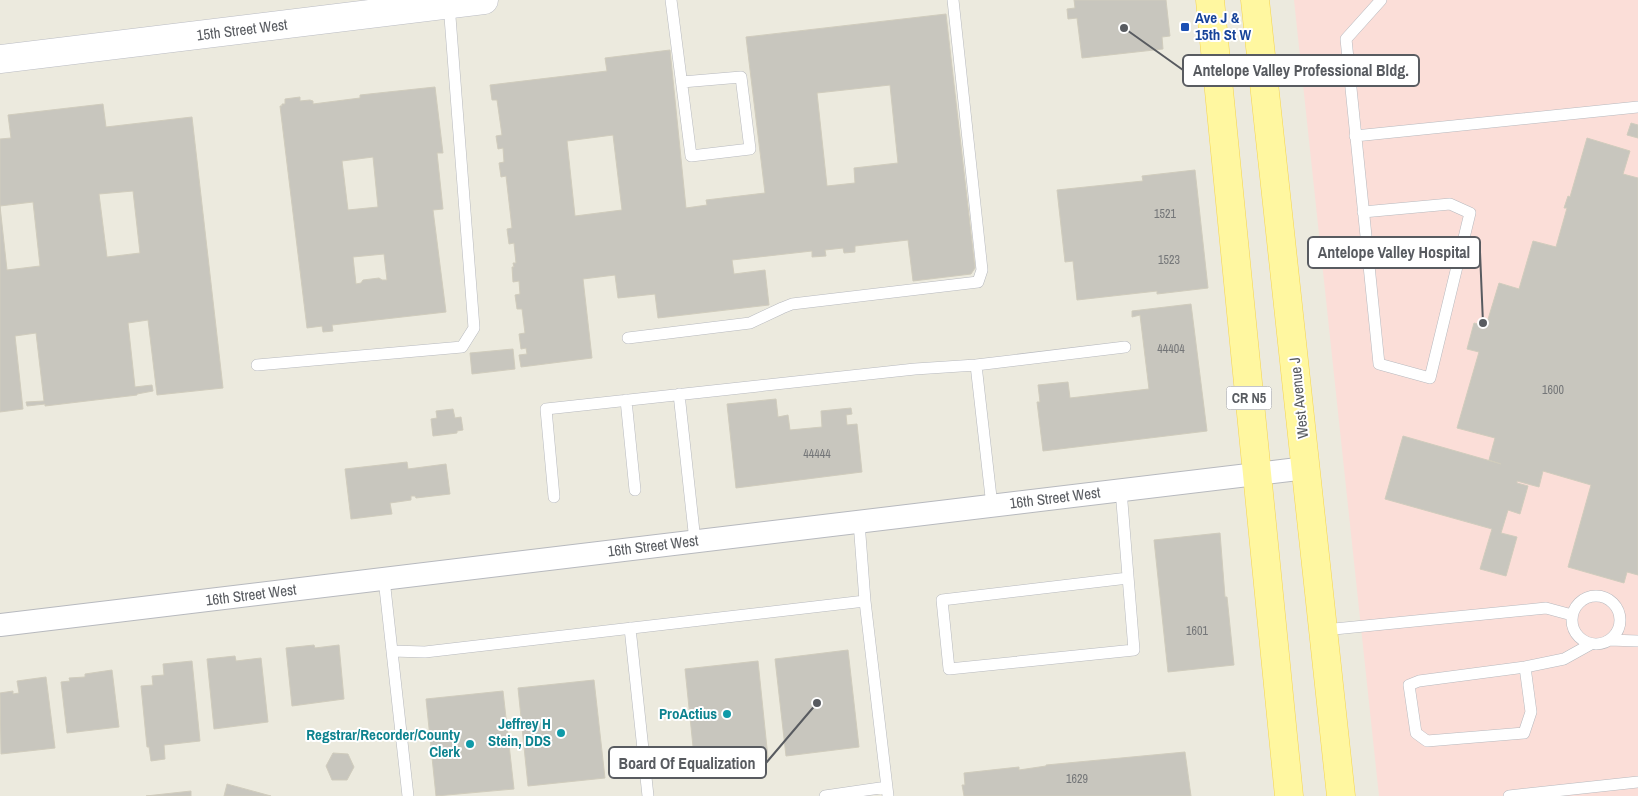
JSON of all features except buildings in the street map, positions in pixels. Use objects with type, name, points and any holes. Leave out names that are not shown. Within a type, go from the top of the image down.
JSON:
[{"type":"main road","name":"CR N5","points":[[1210,0],[1276,647],[1289,796]]},
{"type":"main road","name":"West Avenue J","points":[[1255,0],[1341,796]]},
{"type":"street","name":"15th Street West","points":[[0,59],[484,0]]},
{"type":"street","name":"16th Street West","points":[[0,625],[1306,468]]},
{"type":"lane","points":[[671,0],[691,156],[750,149],[741,77],[682,82]]},
{"type":"lane","points":[[628,338],[750,323],[792,304],[978,282],[982,270],[952,0]]},
{"type":"lane","points":[[1363,212],[1450,204],[1470,213],[1430,378],[1379,364],[1363,212],[1355,136],[1346,39],[1381,0]]},
{"type":"lane","points":[[257,365],[462,347],[474,328],[449,4]]},
{"type":"lane","points":[[1355,136],[1638,107]]},
{"type":"lane","points":[[554,497],[546,409],[915,369],[976,365],[1125,346]]},
{"type":"lane","points":[[976,365],[992,506]]},
{"type":"lane","points":[[679,394],[695,541]]},
{"type":"lane","points":[[626,400],[635,490]]},
{"type":"lane","points":[[1120,490],[1128,578],[1134,650],[949,669],[942,600],[1128,578]]},
{"type":"lane","points":[[825,796],[888,791],[865,601],[859,522]]},
{"type":"lane","points":[[384,579],[408,796]]},
{"type":"lane","points":[[1595,596],[1610,600],[1619,613],[1619,628],[1609,640],[1604,644],[1591,644],[1578,637],[1572,622],[1572,615],[1576,607],[1587,597],[1595,596]]},
{"type":"lane","points":[[392,651],[425,652],[865,601]]},
{"type":"lane","points":[[1324,630],[1546,608],[1572,615]]},
{"type":"lane","points":[[630,628],[648,796]]},
{"type":"lane","points":[[1609,640],[1638,641]]},
{"type":"lane","points":[[1525,667],[1531,712],[1524,733],[1427,741],[1416,733],[1409,685],[1419,681],[1525,667],[1564,659],[1591,644]]},
{"type":"lane","points":[[1509,796],[1638,782]]},
{"type":"shaded area","points":[[1294,0],[1638,0],[1638,796],[1379,796]]},
{"type":"place","name":"Ave J & 15th St W","points":[[1185,27]]},
{"type":"place","name":"Antelope Valley Professional Bldg.","points":[[1124,28]]},
{"type":"place","name":"Antelope Valley Hospital","points":[[1483,323]]},
{"type":"place","name":"Board Of Equalization","points":[[817,703]]},
{"type":"place","name":"ProActius","points":[[727,714]]},
{"type":"place","name":"Jeffrey H Stein, DDS","points":[[561,733]]},
{"type":"place","name":"Regstrar/Recorder/County Clerk","points":[[470,744]]}]
